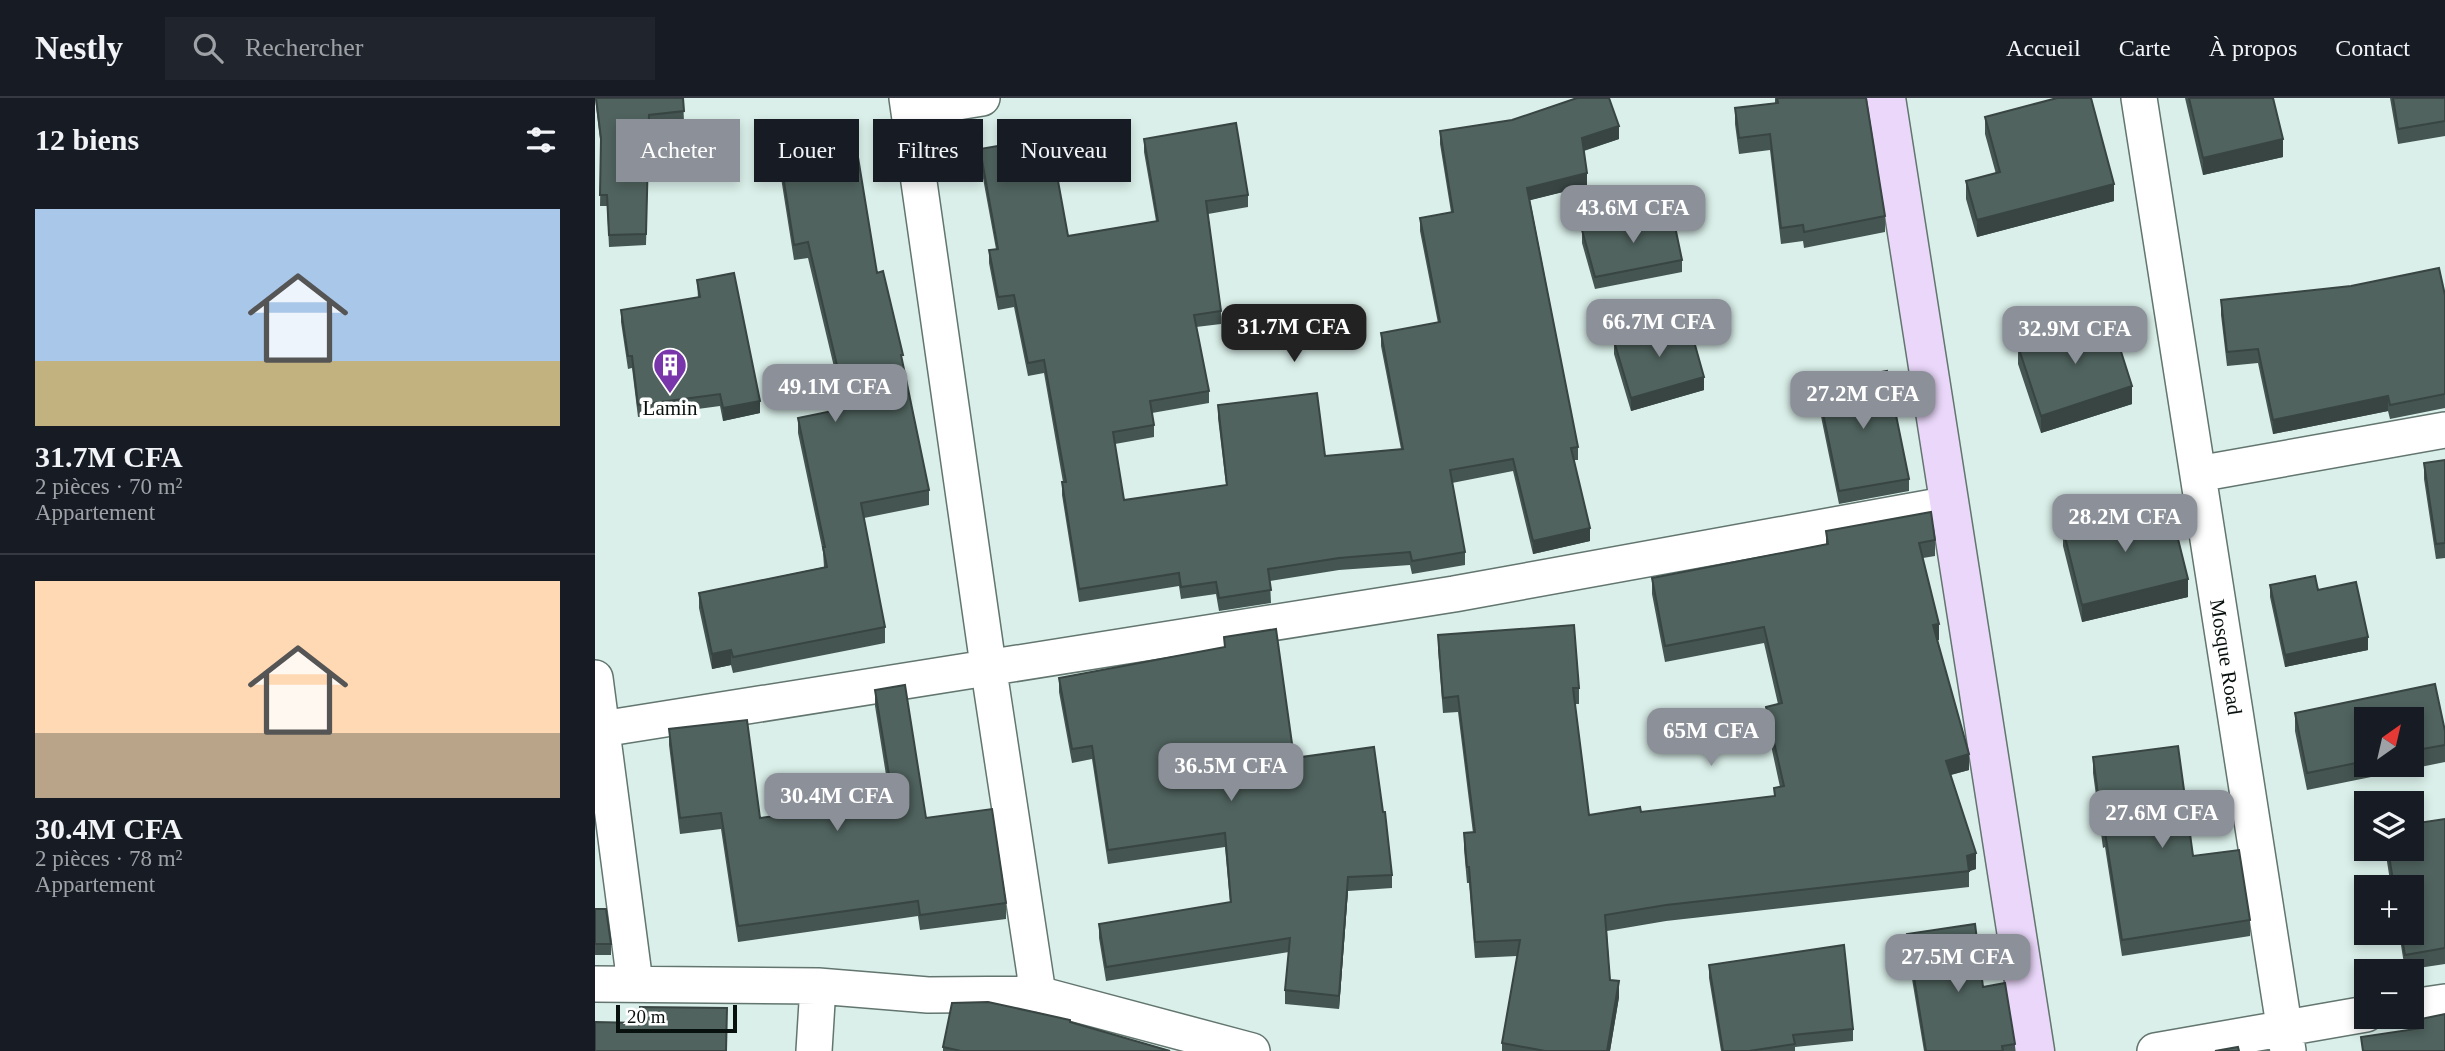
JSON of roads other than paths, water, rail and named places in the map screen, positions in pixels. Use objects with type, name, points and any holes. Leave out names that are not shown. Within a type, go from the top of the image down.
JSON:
[{"type":"street","points":[[982,98],[909,104],[1038,994]]},
{"type":"street","points":[[1886,98],[2035,1051]]},
{"type":"street","name":"Mosque Road","points":[[2139,98],[2285,1039]]},
{"type":"street","points":[[2198,474],[2445,430]]},
{"type":"street","points":[[602,729],[1454,594],[1950,504]]},
{"type":"street","points":[[595,678],[635,983]]},
{"type":"street","points":[[595,984],[818,986],[928,995],[1038,994],[1252,1051]]},
{"type":"street","points":[[814,1051],[818,986]]},
{"type":"street","points":[[2424,1005],[2445,1002]]},
{"type":"street","points":[[2155,1051],[2285,1039],[2354,1018]]},
{"type":"place","name":"Lamin","points":[[670,395]]}]
